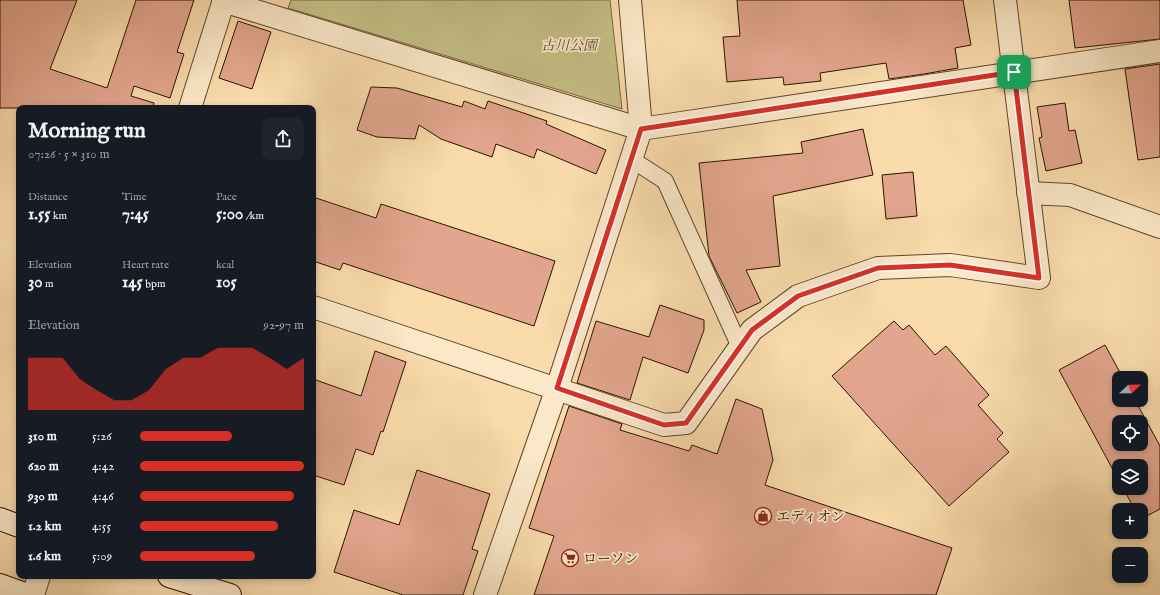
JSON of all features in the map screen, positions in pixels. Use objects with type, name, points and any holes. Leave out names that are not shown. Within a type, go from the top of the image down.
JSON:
[{"type":"street","points":[[485,595],[557,388],[641,129],[630,0]]},
{"type":"street","points":[[316,308],[664,425],[686,423],[752,330],[798,296],[878,268],[950,265],[1039,278],[1005,0]]},
{"type":"street","points":[[191,105],[224,1],[641,129],[1160,51]]},
{"type":"street","points":[[1028,193],[1070,195],[1160,227]]},
{"type":"street","points":[[0,519],[16,525]]},
{"type":"street","points":[[33,595],[38,579]]},
{"type":"street","points":[[179,579],[230,595]]},
{"type":"street","points":[[0,585],[28,595]]},
{"type":"lane","points":[[631,159],[665,181],[740,347]]},
{"type":"green space","name":"古川公園","points":[[291,0],[610,0],[622,109],[288,8]]},
{"type":"building","points":[[0,0],[77,0],[50,69],[107,88],[136,0],[194,0],[177,52],[184,54],[170,98],[134,86],[131,96],[154,103],[154,105],[16,105],[16,108],[0,108]]},
{"type":"building","points":[[737,0],[963,0],[971,45],[955,48],[958,68],[924,74],[889,79],[886,63],[820,73],[821,81],[784,85],[783,77],[727,82],[723,37],[740,36]]},
{"type":"building","points":[[1069,0],[1160,0],[1160,39],[1075,48]]},
{"type":"building","points":[[238,21],[271,32],[252,89],[219,78]]},
{"type":"building","points":[[1160,64],[1160,157],[1138,160],[1125,69]]},
{"type":"building","points":[[371,87],[397,88],[462,107],[464,101],[485,109],[488,101],[547,121],[546,124],[606,150],[596,174],[537,149],[534,158],[496,144],[492,157],[441,139],[419,125],[415,139],[377,137],[357,130]]},
{"type":"building","points":[[1065,103],[1069,131],[1075,130],[1082,163],[1046,171],[1039,138],[1042,137],[1037,107]]},
{"type":"building","points":[[863,129],[873,175],[773,196],[780,266],[746,270],[761,302],[737,313],[709,256],[699,163],[803,153],[801,142]]},
{"type":"building","points":[[913,172],[917,216],[886,219],[882,175]]},
{"type":"building","points":[[316,198],[376,218],[381,204],[555,261],[534,326],[343,263],[340,270],[316,262]]},
{"type":"building","points":[[660,305],[704,320],[704,330],[688,373],[643,357],[630,400],[577,383],[596,321],[649,337]]},
{"type":"building","points":[[894,321],[903,330],[909,325],[935,355],[946,346],[989,395],[978,405],[1003,433],[997,439],[1009,452],[949,506],[832,376]]},
{"type":"building","points":[[1105,345],[1119,371],[1112,371],[1112,407],[1139,407],[1143,415],[1112,415],[1112,451],[1148,451],[1148,424],[1160,446],[1160,509],[1148,515],[1148,503],[1131,503],[1127,495],[1148,495],[1148,459],[1112,459],[1112,468],[1059,370]]},
{"type":"building","points":[[375,351],[406,362],[383,432],[381,431],[373,455],[356,449],[344,485],[316,476],[316,380],[361,396]]},
{"type":"building","points":[[736,399],[762,409],[773,460],[765,485],[952,548],[936,595],[534,595],[554,536],[529,528],[569,406],[622,424],[620,430],[689,451],[692,445],[717,454]]},
{"type":"building","points":[[417,470],[490,494],[472,549],[478,551],[463,595],[403,595],[334,572],[354,510],[399,525]]},
{"type":"place","name":"エディオン","points":[[763,516]]},
{"type":"place","name":"ローソン","points":[[570,558]]},
{"type":"route","points":[[1014,72],[1039,278],[950,265],[878,268],[798,296],[752,330],[686,423],[664,425],[557,388],[641,129],[1014,72]]}]
